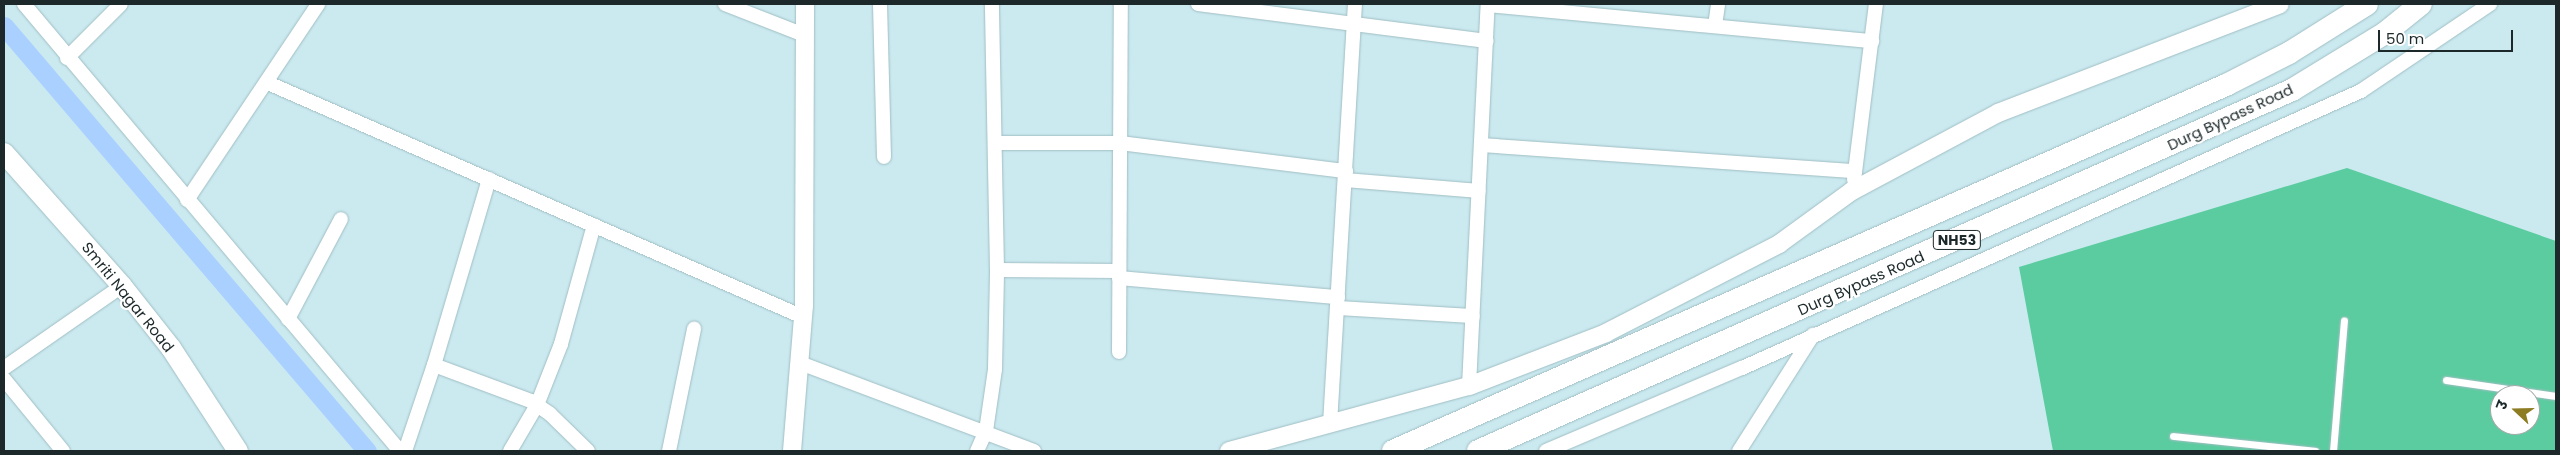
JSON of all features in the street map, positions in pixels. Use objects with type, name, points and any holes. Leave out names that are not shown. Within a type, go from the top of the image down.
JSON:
[{"type":"highway","name":"NH53","points":[[1393,451],[2080,147],[2226,85],[2289,54],[2367,4]]},
{"type":"highway","name":"Durg Bypass Road","points":[[1478,451],[2292,90],[2385,33],[2421,4]]},
{"type":"main road","name":"Smriti Nagar Road","points":[[4,153],[122,286],[171,348],[238,451]]},
{"type":"street","points":[[24,4],[67,58],[400,451]]},
{"type":"street","points":[[67,58],[121,4]]},
{"type":"street","points":[[187,200],[268,83],[318,4]]},
{"type":"street","points":[[725,4],[804,35]]},
{"type":"street","points":[[792,451],[803,317],[805,4]]},
{"type":"street","points":[[880,4],[884,157]]},
{"type":"street","points":[[978,451],[986,431],[995,369],[997,270],[992,4]]},
{"type":"street","points":[[1119,352],[1121,4]]},
{"type":"street","points":[[1198,4],[1486,41]]},
{"type":"street","points":[[1330,424],[1356,24],[1354,4]]},
{"type":"street","points":[[1469,386],[1488,4],[1872,41]]},
{"type":"street","points":[[1715,26],[1718,4]]},
{"type":"street","points":[[1852,191],[1876,4]]},
{"type":"street","points":[[1229,451],[1469,386],[1606,333],[1779,244],[1852,191],[1998,113],[2280,4]]},
{"type":"street","points":[[1546,451],[1813,335],[2361,91],[2490,4]]},
{"type":"street","points":[[268,83],[803,317]]},
{"type":"street","points":[[995,143],[1120,143],[1346,175],[1479,191]]},
{"type":"street","points":[[1481,145],[1855,171]]},
{"type":"street","points":[[405,451],[434,365],[489,179]]},
{"type":"street","points":[[288,319],[341,219]]},
{"type":"street","points":[[510,451],[538,405],[561,344],[594,225]]},
{"type":"street","points":[[997,270],[1119,274],[1338,302],[1473,316]]},
{"type":"street","points":[[4,368],[122,286]]},
{"type":"street","points":[[669,451],[694,329]]},
{"type":"street","points":[[1739,451],[1813,335]]},
{"type":"street","points":[[800,363],[986,431],[1034,451]]},
{"type":"street","points":[[434,365],[508,391],[538,405],[588,451]]},
{"type":"street","points":[[4,379],[62,451]]},
{"type":"lane","points":[[2333,451],[2344,320]]},
{"type":"lane","points":[[2446,380],[2556,396]]},
{"type":"lane","points":[[2172,436],[2315,451]]},
{"type":"green space","points":[[2347,168],[2556,241],[2556,451],[2053,451],[2019,267]]},
{"type":"waterway","points":[[4,26],[367,451]]}]
